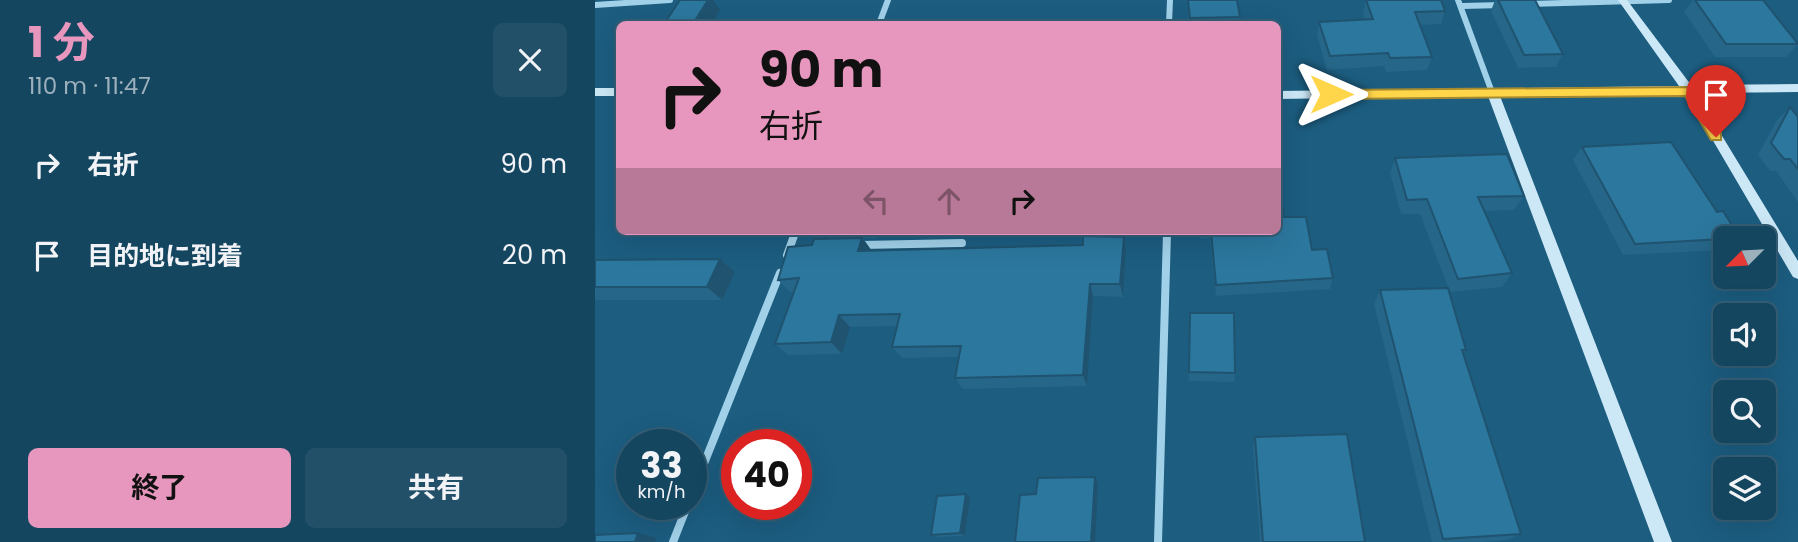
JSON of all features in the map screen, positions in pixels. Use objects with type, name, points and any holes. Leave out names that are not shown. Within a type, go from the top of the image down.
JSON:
[{"type":"street","points":[[595,5],[670,0]]},
{"type":"street","points":[[880,21],[888,0]]},
{"type":"street","points":[[1168,21],[1170,0]]},
{"type":"street","points":[[1622,0],[1689,91],[1798,273]]},
{"type":"street","points":[[1663,542],[1460,3],[1669,0]]},
{"type":"street","points":[[1281,95],[1798,88]]},
{"type":"street","points":[[595,92],[616,92]]},
{"type":"street","points":[[707,456],[794,235]]},
{"type":"street","points":[[1158,542],[1167,235]]},
{"type":"street","points":[[856,245],[961,243]]},
{"type":"street","points":[[790,246],[804,246]]},
{"type":"street","points":[[673,542],[682,520]]},
{"type":"building","points":[[680,0],[708,0],[695,21],[666,21]]},
{"type":"building","points":[[1188,0],[1237,0],[1240,17],[1190,18]]},
{"type":"building","points":[[1366,0],[1441,0],[1445,11],[1415,12],[1432,57],[1390,58],[1388,53],[1330,56],[1319,22],[1373,19]]},
{"type":"building","points":[[1498,0],[1535,0],[1563,54],[1524,55]]},
{"type":"building","points":[[1695,0],[1763,0],[1798,44],[1726,44]]},
{"type":"building","points":[[1790,107],[1798,117],[1798,169],[1790,159],[1784,159],[1771,143]]},
{"type":"building","points":[[1671,142],[1717,212],[1723,211],[1732,226],[1713,226],[1713,240],[1635,244],[1582,147]]},
{"type":"building","points":[[1507,154],[1524,196],[1478,197],[1512,273],[1458,279],[1427,199],[1407,200],[1395,158]]},
{"type":"building","points":[[1281,196],[1284,217],[1306,217],[1312,250],[1327,249],[1333,278],[1216,285],[1211,235],[1281,235]]},
{"type":"building","points":[[1083,236],[1124,237],[1120,284],[1090,284],[1083,375],[955,378],[961,346],[892,347],[900,314],[839,315],[831,342],[775,344],[799,278],[778,280],[788,247],[812,245],[814,239],[862,238],[858,251],[1083,245]]},
{"type":"building","points":[[720,259],[707,287],[595,287],[595,260]]},
{"type":"building","points":[[1448,288],[1466,350],[1462,350],[1521,534],[1443,539],[1380,290]]},
{"type":"building","points":[[1190,313],[1234,313],[1235,373],[1189,372]]},
{"type":"building","points":[[1347,434],[1365,542],[1263,542],[1255,437]]},
{"type":"building","points":[[1095,477],[1091,542],[1015,542],[1020,495],[1036,494],[1038,478]]},
{"type":"building","points":[[966,494],[960,533],[931,535],[937,496]]},
{"type":"building","points":[[638,533],[635,542],[595,542],[595,535]]},
{"type":"route","points":[[1331,94],[1689,91],[1716,137]]}]
